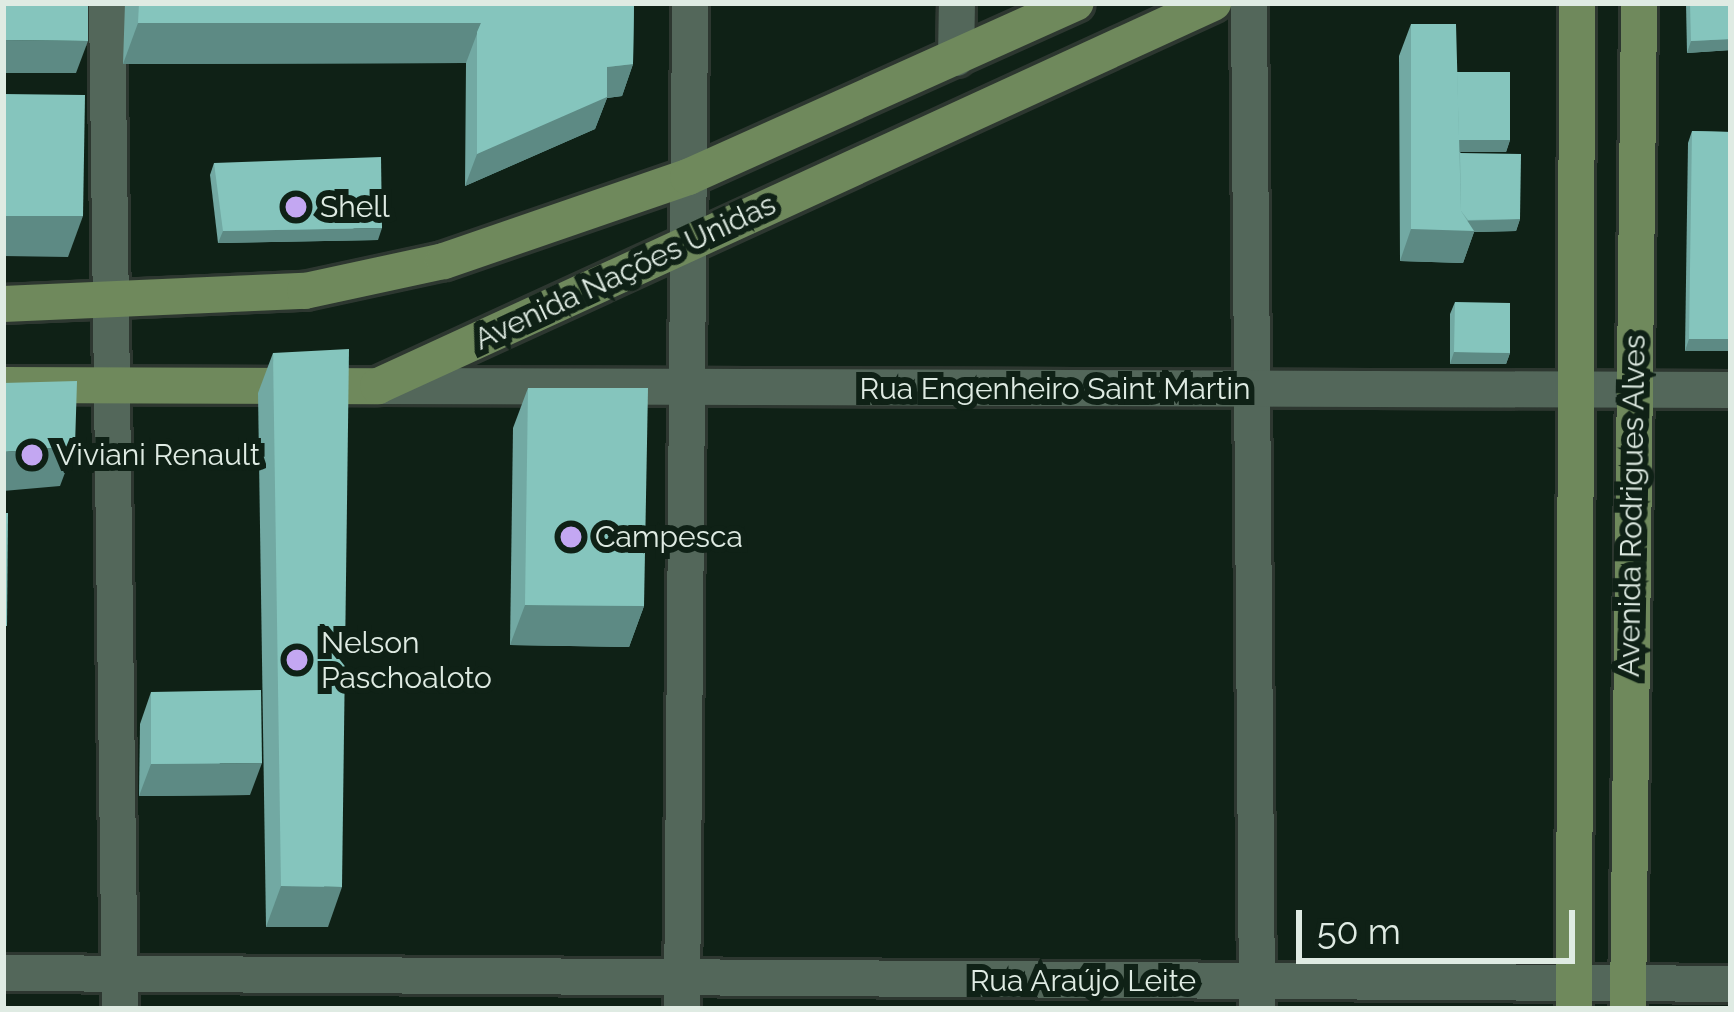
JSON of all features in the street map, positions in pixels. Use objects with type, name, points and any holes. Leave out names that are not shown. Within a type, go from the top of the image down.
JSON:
[{"type":"main road","name":"Avenida Nações Unidas","points":[[3,304],[117,307],[304,291],[444,261],[688,177],[1076,3]]},
{"type":"main road","name":"Avenida Nações Unidas","points":[[3,385],[378,386],[1213,3]]},
{"type":"main road","name":"Avenida Rodrigues Alves","points":[[1574,997],[1580,390],[1576,3]]},
{"type":"main road","name":"Avenida Rodrigues Alves","points":[[1628,997],[1639,3]]},
{"type":"street","points":[[107,3],[119,387],[120,993]]},
{"type":"street","points":[[682,995],[680,391],[690,3]]},
{"type":"street","points":[[956,3],[956,58]]},
{"type":"street","points":[[1249,3],[1258,388],[1257,995]]},
{"type":"street","name":"Rua Engenheiro Saint Martin","points":[[378,386],[680,391],[1731,390]]},
{"type":"street","name":"Rua Araújo Leite","points":[[3,973],[120,993],[1628,997],[1731,984]]},
{"type":"building","points":[[3,3],[88,3],[88,41],[3,40]]},
{"type":"building","points":[[139,3],[481,3],[481,23],[138,23]]},
{"type":"building","points":[[481,3],[634,3],[633,64],[607,67],[607,97],[477,154]]},
{"type":"building","points":[[1690,3],[1731,3],[1731,39],[1691,41]]},
{"type":"building","points":[[1411,24],[1456,24],[1461,211],[1474,231],[1411,229]]},
{"type":"building","points":[[1457,72],[1510,72],[1510,140],[1459,140]]},
{"type":"building","points":[[3,94],[85,95],[83,216],[3,216]]},
{"type":"building","points":[[1692,131],[1731,132],[1731,339],[1689,339]]},
{"type":"building","points":[[1460,153],[1521,154],[1520,219],[1468,220],[1461,211]]},
{"type":"building","name":"Shell","points":[[381,157],[382,228],[223,231],[214,163]]},
{"type":"building","points":[[1455,302],[1510,303],[1510,353],[1454,352]]},
{"type":"building","name":"Nelson Paschoaloto","points":[[349,349],[342,887],[281,886],[273,353]]},
{"type":"building","points":[[77,381],[75,446],[3,452],[3,383]]},
{"type":"building","name":"Campesca","points":[[528,388],[648,388],[644,606],[525,605]]},
{"type":"building","points":[[3,513],[8,513],[7,626],[3,626]]},
{"type":"building","points":[[261,690],[262,763],[151,764],[151,692]]},
{"type":"place","name":"Shell","points":[[296,207]]},
{"type":"place","name":"Viviani Renault","points":[[32,455]]},
{"type":"place","name":"Campesca","points":[[571,537]]},
{"type":"place","name":"Nelson Paschoaloto","points":[[297,660]]}]
